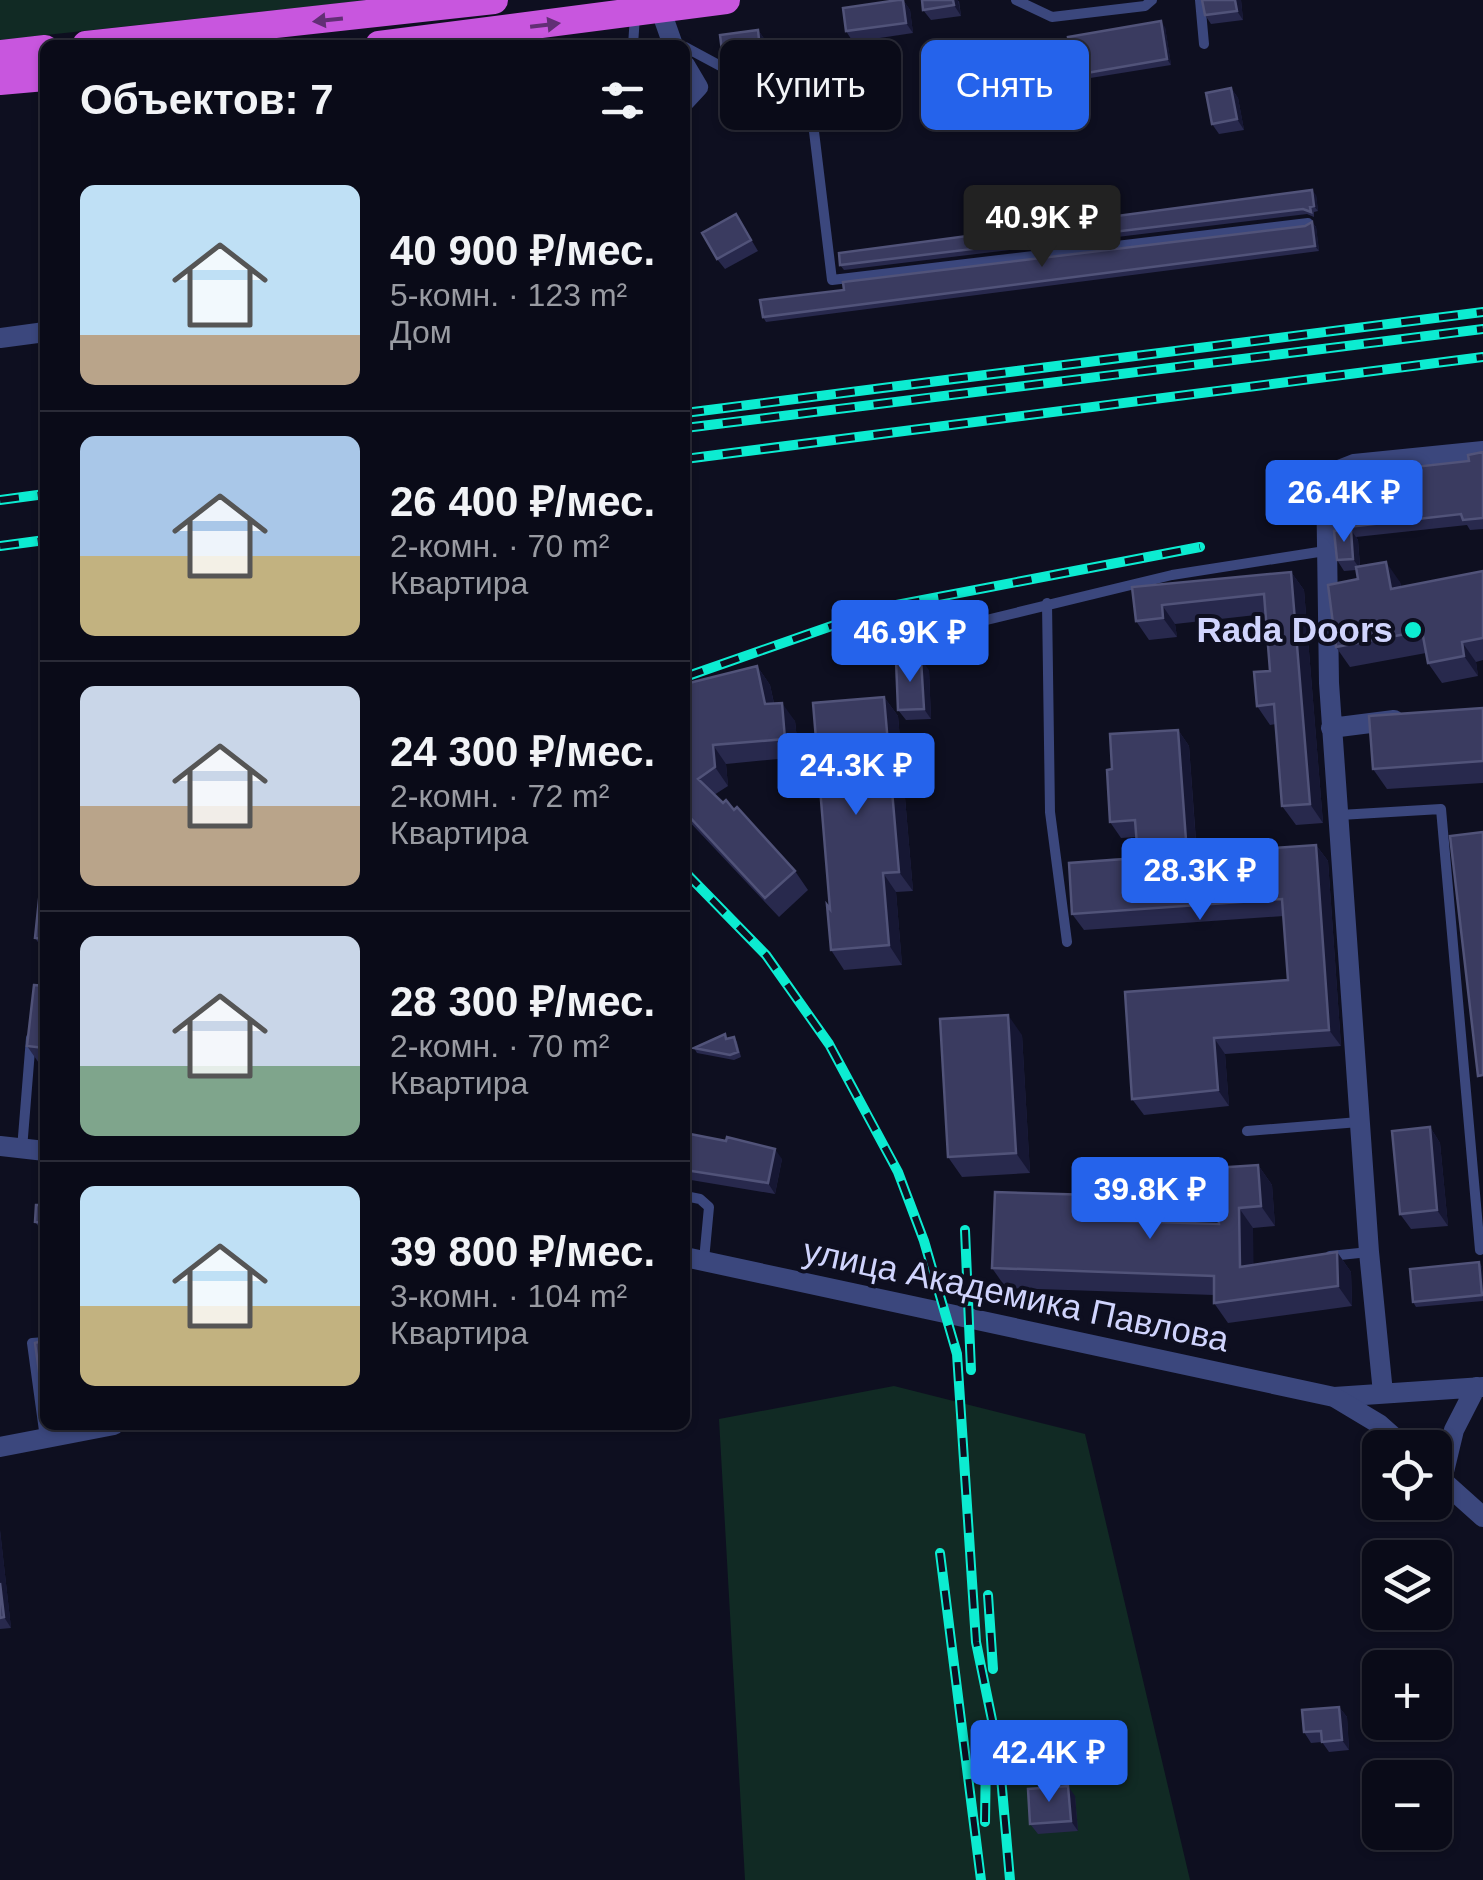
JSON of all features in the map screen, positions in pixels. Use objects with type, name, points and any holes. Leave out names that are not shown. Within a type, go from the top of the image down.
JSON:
[{"type":"highway","points":[[131,40],[494,0]]},
{"type":"highway","points":[[420,40],[726,0]]},
{"type":"highway","points":[[0,54],[40,50]]},
{"type":"highway","points":[[0,81],[40,77]]},
{"type":"street","points":[[648,12],[673,40]]},
{"type":"street","points":[[690,73],[698,87],[690,96]]},
{"type":"street","points":[[0,338],[40,333]]},
{"type":"street","points":[[1383,1393],[1359,1122],[1332,728],[1326,474],[1354,464],[1483,451]]},
{"type":"street","points":[[1332,728],[1408,720]]},
{"type":"street","points":[[0,1146],[40,1150]]},
{"type":"street","name":"улица Академика Павлова","points":[[694,1259],[1334,1397]]},
{"type":"street","points":[[1334,1397],[1480,1387]]},
{"type":"street","points":[[1452,1436],[1480,1387]]},
{"type":"street","points":[[1334,1397],[1386,1430]]},
{"type":"street","points":[[0,1446],[87,1430]]},
{"type":"street","points":[[1452,1489],[1483,1516]]},
{"type":"lane","points":[[1016,0],[1052,18],[1145,6],[1152,0]]},
{"type":"lane","points":[[1200,0],[1204,44]]},
{"type":"lane","points":[[635,40],[648,12]]},
{"type":"lane","points":[[690,51],[812,115],[832,280],[1308,222]]},
{"type":"lane","points":[[887,644],[1172,575],[1325,551]]},
{"type":"lane","points":[[1047,603],[1050,812],[1067,942]]},
{"type":"lane","points":[[1340,815],[1441,809],[1480,1250]]},
{"type":"lane","points":[[22,1148],[32,1026]]},
{"type":"lane","points":[[1247,1131],[1359,1122]]},
{"type":"lane","points":[[690,1197],[700,1199],[708,1207],[694,1259]]},
{"type":"lane","points":[[1319,1258],[1369,1252]]},
{"type":"lane","points":[[40,1342],[32,1343],[40,1401]]},
{"type":"lane","points":[[44,1430],[45,1438]]},
{"type":"green space","points":[[0,0],[369,0],[0,40]]},
{"type":"green space","points":[[894,1386],[1085,1434],[1190,1880],[745,1880],[719,1419]]},
{"type":"building","points":[[903,0],[906,23],[846,31],[843,8]]},
{"type":"building","points":[[922,0],[953,0],[954,5],[923,10]]},
{"type":"building","points":[[1202,0],[1235,0],[1237,11],[1205,15]]},
{"type":"building","points":[[1161,21],[1167,59],[1089,73],[1089,40],[1068,37]]},
{"type":"building","points":[[758,30],[759,40],[721,40],[720,35]]},
{"type":"building","points":[[1231,88],[1237,119],[1212,124],[1206,93]]},
{"type":"building","points":[[1312,190],[1311,212],[1303,209],[840,265],[839,253]]},
{"type":"building","points":[[736,214],[751,240],[717,259],[702,233]]},
{"type":"building","points":[[1312,222],[1315,246],[763,317],[760,300],[844,290],[843,282],[1305,226]]},
{"type":"building","points":[[1483,452],[1483,518],[1463,520],[1461,514],[1347,527],[1342,475],[1469,461],[1468,455]]},
{"type":"building","points":[[1351,530],[1353,559],[1337,560],[1334,531]]},
{"type":"building","name":"Rada Doors","points":[[1386,562],[1391,589],[1483,571],[1483,638],[1462,642],[1464,656],[1428,663],[1422,631],[1336,647],[1328,585],[1358,579],[1356,567]]},
{"type":"building","points":[[1291,572],[1310,804],[1282,806],[1274,704],[1257,706],[1254,672],[1270,671],[1264,594],[1162,605],[1163,618],[1136,621],[1132,587]]},
{"type":"building","points":[[921,659],[924,709],[898,710],[896,660]]},
{"type":"building","points":[[757,666],[765,704],[782,703],[785,739],[713,745],[715,767],[698,779],[723,803],[726,800],[734,810],[737,807],[795,871],[765,898],[690,817],[690,683]]},
{"type":"building","points":[[884,697],[899,872],[883,873],[889,945],[831,950],[813,703]]},
{"type":"building","points":[[1483,708],[1483,761],[1373,769],[1369,716]]},
{"type":"building","points":[[1178,730],[1187,854],[1316,845],[1329,1030],[1214,1038],[1218,1090],[1132,1099],[1125,992],[1288,980],[1282,899],[1072,914],[1069,863],[1138,858],[1135,820],[1110,822],[1110,734]]},
{"type":"building","points":[[1483,832],[1483,1075],[1478,1076],[1450,836]]},
{"type":"building","points":[[40,890],[40,938],[35,938]]},
{"type":"building","points":[[34,985],[40,986],[40,1047],[27,1046]]},
{"type":"building","points":[[1008,1015],[1016,1153],[948,1157],[940,1019]]},
{"type":"building","points":[[725,1034],[726,1039],[734,1037],[738,1052],[730,1055],[694,1048]]},
{"type":"building","points":[[1430,1127],[1437,1210],[1400,1214],[1392,1131]]},
{"type":"building","points":[[690,1134],[726,1141],[727,1137],[775,1149],[768,1183],[690,1171]]},
{"type":"building","points":[[1258,1165],[1261,1206],[1239,1208],[1240,1267],[1337,1252],[1338,1286],[1214,1303],[1214,1276],[992,1268],[995,1192],[1093,1195],[1092,1220],[1219,1224],[1215,1168]]},
{"type":"building","points":[[36,1205],[40,1205],[40,1222],[35,1222]]},
{"type":"building","points":[[1479,1262],[1482,1295],[1413,1302],[1410,1269]]},
{"type":"building","points":[[40,1342],[40,1379],[35,1343]]},
{"type":"building","points":[[0,1583],[4,1617],[0,1618]]},
{"type":"building","points":[[1339,1707],[1342,1740],[1322,1742],[1321,1731],[1304,1732],[1302,1710]]},
{"type":"building","points":[[1068,1786],[1071,1821],[1030,1824],[1028,1789]]},
{"type":"railway","points":[[690,412],[1483,312]]},
{"type":"railway","points":[[690,427],[1483,329]]},
{"type":"railway","points":[[690,458],[1483,357]]},
{"type":"railway","points":[[0,500],[40,495]]},
{"type":"railway","points":[[0,546],[40,541]]},
{"type":"railway","points":[[690,675],[886,607],[1200,547]]},
{"type":"railway","points":[[690,877],[766,955],[829,1044],[898,1172],[924,1241],[957,1354],[976,1642],[999,1754],[1010,1880]]},
{"type":"railway","points":[[965,1230],[971,1370]]},
{"type":"railway","points":[[940,1553],[981,1880]]},
{"type":"railway","points":[[988,1595],[993,1669]]},
{"type":"railway","points":[[985,1822],[986,1752]]},
{"type":"place","name":"Rada Doors","points":[[1413,630]]}]
